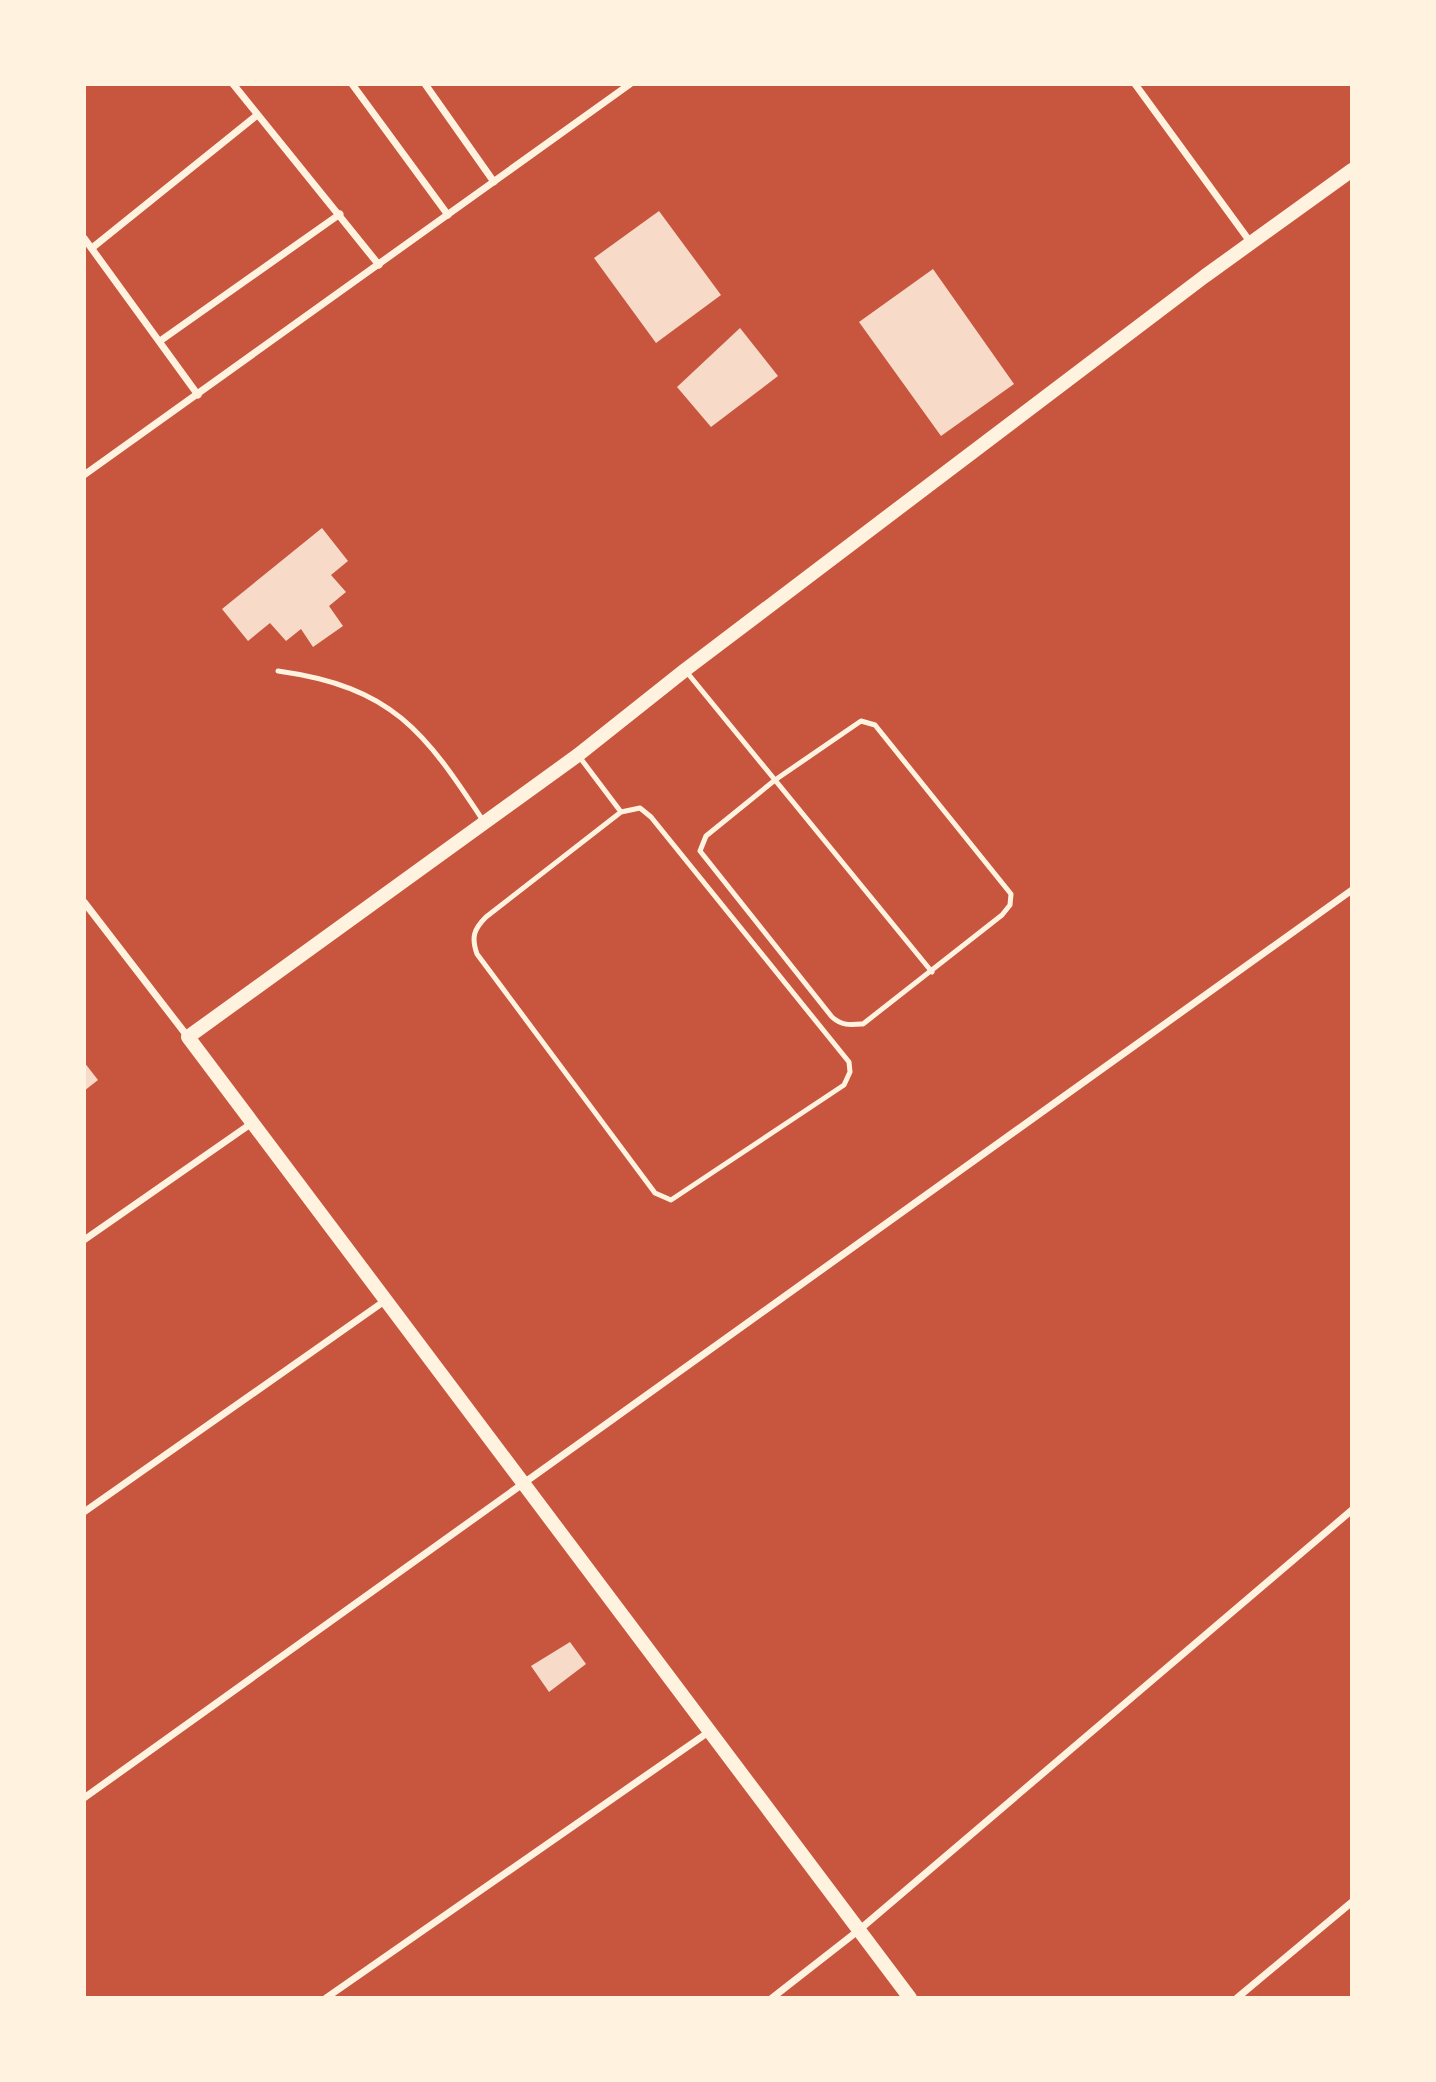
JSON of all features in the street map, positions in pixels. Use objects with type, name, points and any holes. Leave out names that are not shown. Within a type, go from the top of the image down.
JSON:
[{"type":"main road","points":[[910,1998],[188,1037],[578,755],[685,670],[1251,243],[1352,170]]},
{"type":"street","points":[[233,84],[256,116],[340,214],[379,265]]},
{"type":"street","points":[[352,84],[448,215]]},
{"type":"street","points":[[425,84],[494,182]]},
{"type":"street","points":[[84,475],[198,396],[630,84]]},
{"type":"street","points":[[1135,84],[1251,243]]},
{"type":"street","points":[[92,248],[256,116]]},
{"type":"street","points":[[160,341],[340,214]]},
{"type":"street","points":[[84,238],[198,396]]},
{"type":"street","points":[[84,1798],[525,1485],[1352,890]]},
{"type":"street","points":[[84,902],[188,1037]]},
{"type":"street","points":[[84,1240],[252,1122]]},
{"type":"street","points":[[84,1512],[386,1300]]},
{"type":"street","points":[[772,1998],[859,1930],[1352,1510]]},
{"type":"street","points":[[326,1998],[710,1731]]},
{"type":"street","points":[[1237,1998],[1352,1902]]},
{"type":"lane","points":[[685,670],[932,972]]},
{"type":"lane","points":[[278,671],[332,681],[356,689],[393,709],[444,762],[484,822]]},
{"type":"lane","points":[[861,721],[869,722],[1002,878],[1011,894],[1010,905],[1002,915],[932,972],[863,1024],[839,1024],[700,851],[701,842],[706,836],[775,780],[850,727],[861,721]]},
{"type":"lane","points":[[578,755],[621,812]]},
{"type":"lane","points":[[640,808],[651,817],[849,1062],[850,1072],[844,1085],[671,1200],[655,1193],[477,954],[472,941],[475,928],[486,917],[621,812],[640,808]]},
{"type":"building","points":[[659,211],[721,295],[656,343],[594,258]]},
{"type":"building","points":[[933,269],[1014,384],[941,436],[859,322]]},
{"type":"building","points":[[740,328],[778,376],[711,427],[677,387]]},
{"type":"building","points":[[322,528],[348,561],[331,575],[346,592],[329,606],[343,626],[313,647],[301,629],[286,641],[270,623],[248,641],[222,609]]},
{"type":"building","points":[[84,1062],[98,1080],[84,1091]]},
{"type":"building","points":[[570,1642],[586,1664],[549,1692],[531,1666]]}]
